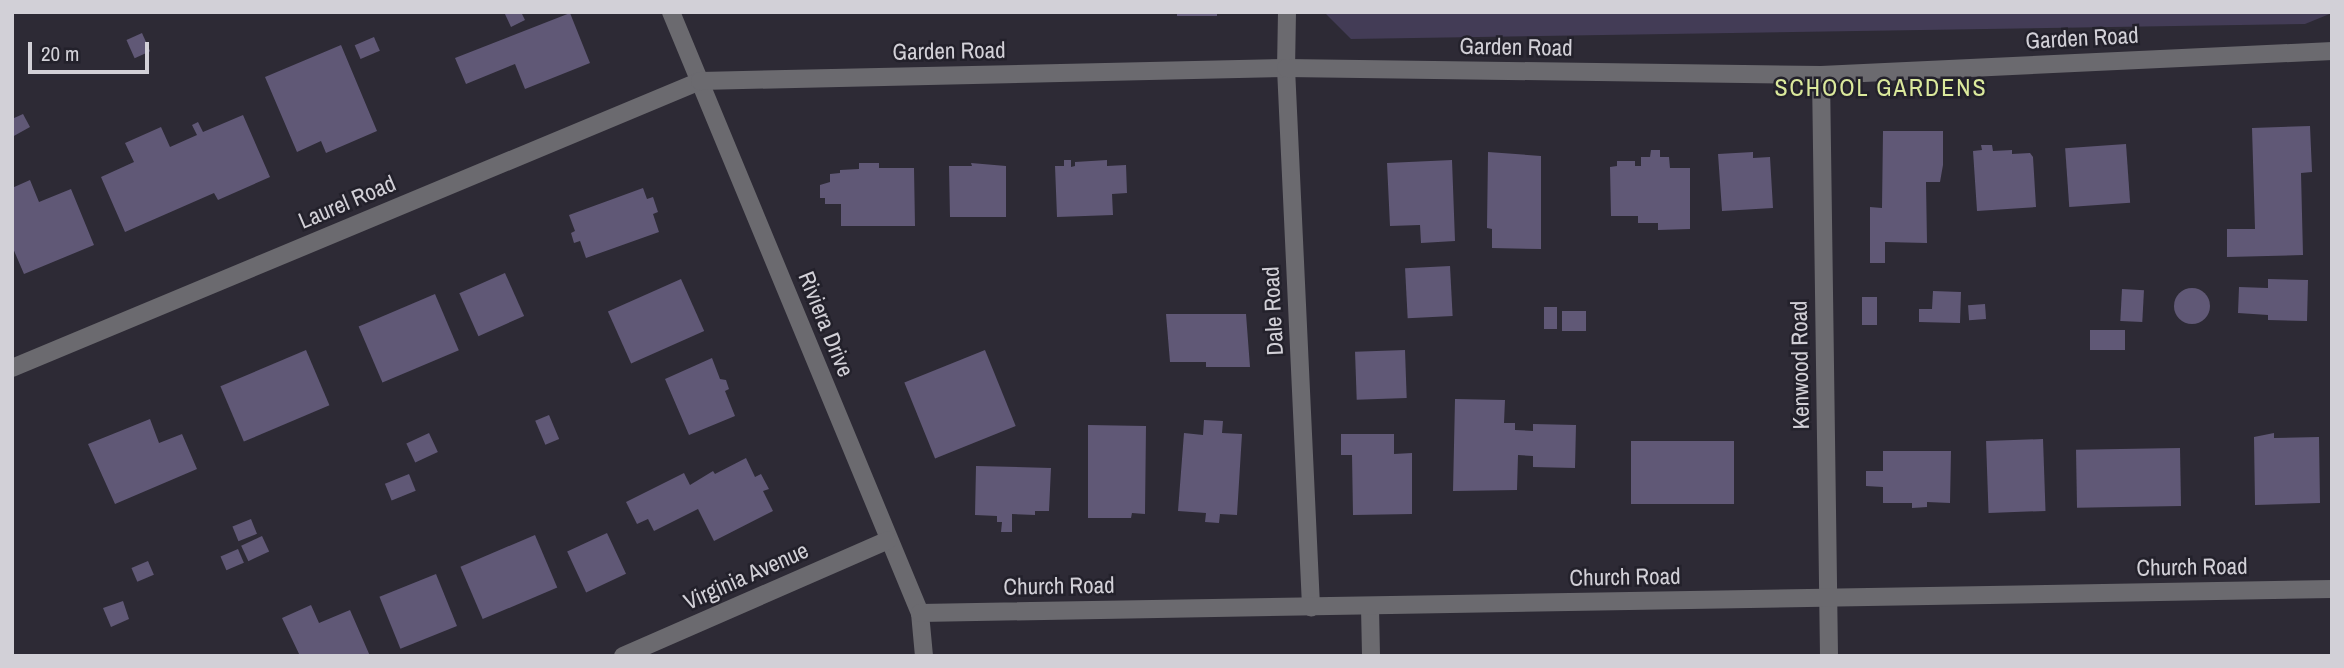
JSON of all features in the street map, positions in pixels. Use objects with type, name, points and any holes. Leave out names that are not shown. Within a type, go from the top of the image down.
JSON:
[{"type":"street","name":"Riviera Drive","points":[[671,12],[920,613],[924,656]]},
{"type":"street","name":"Dale Road","points":[[1287,12],[1286,68],[1311,607]]},
{"type":"street","name":"Garden Road","points":[[700,81],[1286,68],[1821,75],[2332,51]]},
{"type":"street","name":"Kenwood Road","points":[[1821,75],[1829,656]]},
{"type":"street","name":"Laurel Road","points":[[12,368],[700,81]]},
{"type":"street","name":"Virginia Avenue","points":[[624,656],[888,540]]},
{"type":"street","name":"Church Road","points":[[920,613],[2332,589]]},
{"type":"street","points":[[1370,607],[1371,656]]},
{"type":"shaded area","points":[[1324,12],[2332,13],[2305,24],[1351,39]]},
{"type":"building","points":[[504,12],[521,12],[525,20],[511,27]]},
{"type":"building","points":[[1177,12],[1217,12],[1217,16],[1177,16]]},
{"type":"building","points":[[570,13],[590,63],[525,89],[515,64],[466,84],[455,58]]},
{"type":"building","points":[[142,33],[150,51],[135,58],[126,40]]},
{"type":"building","points":[[374,37],[380,51],[361,59],[355,45]]},
{"type":"building","points":[[341,45],[377,131],[326,153],[321,141],[297,152],[265,77]]},
{"type":"building","points":[[23,114],[30,127],[12,137],[12,119]]},
{"type":"building","points":[[243,115],[270,177],[218,200],[214,193],[125,232],[101,177],[134,162],[125,143],[161,127],[170,147],[197,135],[192,125],[198,122],[203,132]]},
{"type":"building","points":[[2310,126],[2312,172],[2301,173],[2303,255],[2227,257],[2227,229],[2255,229],[2252,128]]},
{"type":"building","points":[[1883,131],[1943,131],[1943,165],[1940,182],[1926,182],[1927,243],[1885,242],[1885,263],[1870,263],[1870,207],[1882,208]]},
{"type":"building","points":[[2126,144],[2130,203],[2069,207],[2065,148]]},
{"type":"building","points":[[1981,145],[1992,145],[1993,151],[2030,153],[2033,157],[2036,207],[1977,211],[1973,151],[1982,150]]},
{"type":"building","points":[[1651,150],[1660,150],[1660,157],[1669,157],[1670,168],[1690,168],[1690,229],[1658,230],[1658,223],[1638,223],[1638,216],[1611,216],[1610,167],[1617,166],[1617,161],[1635,161],[1635,166],[1641,166],[1641,157],[1650,157]]},
{"type":"building","points":[[1488,152],[1541,156],[1541,249],[1492,248],[1492,229],[1487,228]]},
{"type":"building","points":[[1753,152],[1753,158],[1770,157],[1773,208],[1722,211],[1718,154]]},
{"type":"building","points":[[1064,160],[1071,160],[1071,167],[1075,166],[1075,162],[1107,160],[1107,166],[1126,165],[1127,193],[1112,194],[1113,215],[1057,217],[1055,166],[1064,166]]},
{"type":"building","points":[[1452,160],[1455,241],[1421,243],[1420,225],[1390,226],[1387,163]]},
{"type":"building","points":[[859,163],[879,163],[879,168],[914,168],[915,226],[841,226],[841,204],[825,204],[825,198],[820,198],[820,185],[830,182],[830,174],[840,173],[840,170],[859,169]]},
{"type":"building","points":[[971,163],[1006,166],[1006,217],[950,217],[949,166],[972,166]]},
{"type":"building","points":[[30,180],[39,202],[71,189],[94,245],[24,274],[12,246],[12,188]]},
{"type":"building","points":[[643,188],[647,199],[653,197],[658,212],[653,214],[659,232],[586,258],[580,241],[574,243],[571,233],[575,231],[569,215]]},
{"type":"building","points":[[1450,266],[1453,316],[1408,318],[1405,268]]},
{"type":"building","points":[[505,273],[524,316],[478,336],[459,293]]},
{"type":"building","points":[[681,279],[704,331],[631,364],[608,312]]},
{"type":"building","points":[[2268,279],[2308,280],[2307,321],[2268,320],[2268,315],[2238,313],[2239,287],[2268,288]]},
{"type":"building","points":[[2192,288],[2205,293],[2210,306],[2205,319],[2192,324],[2179,319],[2174,306],[2179,293]]},
{"type":"building","points":[[2122,289],[2144,290],[2142,322],[2120,321]]},
{"type":"building","points":[[1933,291],[1961,292],[1960,323],[1919,322],[1919,309],[1932,309]]},
{"type":"building","points":[[435,294],[459,350],[382,383],[359,326]]},
{"type":"building","points":[[1862,297],[1877,297],[1877,325],[1862,325]]},
{"type":"building","points":[[1985,304],[1986,319],[1969,320],[1968,305]]},
{"type":"building","points":[[1544,307],[1557,307],[1557,329],[1544,329]]},
{"type":"building","points":[[1562,311],[1586,311],[1586,331],[1562,331]]},
{"type":"building","points":[[1166,314],[1246,314],[1250,367],[1206,367],[1206,362],[1170,362]]},
{"type":"building","points":[[2090,330],[2125,330],[2125,350],[2090,350]]},
{"type":"building","points":[[306,350],[329,405],[244,442],[220,386]]},
{"type":"building","points":[[985,350],[1016,426],[935,459],[904,383]]},
{"type":"building","points":[[1405,350],[1407,398],[1357,400],[1355,352]]},
{"type":"building","points":[[712,358],[720,379],[726,380],[729,389],[725,391],[735,416],[689,435],[665,379]]},
{"type":"building","points":[[1455,399],[1505,400],[1504,423],[1515,423],[1515,430],[1533,431],[1533,424],[1576,425],[1575,468],[1533,467],[1533,456],[1518,455],[1517,490],[1453,491]]},
{"type":"building","points":[[549,415],[559,439],[545,445],[535,421]]},
{"type":"building","points":[[150,419],[159,443],[182,434],[197,469],[115,504],[88,444]]},
{"type":"building","points":[[1204,420],[1223,421],[1222,433],[1242,434],[1237,515],[1220,514],[1219,523],[1205,522],[1206,513],[1178,511],[1184,433],[1203,435]]},
{"type":"building","points":[[1088,425],[1146,426],[1145,514],[1132,513],[1131,518],[1088,518]]},
{"type":"building","points":[[429,433],[438,452],[415,463],[406,444]]},
{"type":"building","points":[[2274,433],[2274,438],[2319,437],[2320,503],[2255,505],[2254,437]]},
{"type":"building","points":[[1341,434],[1394,434],[1394,454],[1412,453],[1412,514],[1353,515],[1352,455],[1341,455]]},
{"type":"building","points":[[2043,439],[2046,511],[1989,513],[1986,441]]},
{"type":"building","points":[[1631,441],[1734,441],[1734,504],[1631,504]]},
{"type":"building","points":[[2180,448],[2181,506],[2077,508],[2076,450]]},
{"type":"building","points":[[1883,451],[1951,451],[1950,503],[1927,502],[1927,507],[1912,508],[1912,503],[1883,503],[1883,487],[1866,486],[1866,471],[1883,471]]},
{"type":"building","points":[[746,458],[755,477],[761,474],[769,489],[763,491],[773,511],[714,541],[698,509],[654,531],[648,519],[637,524],[626,502],[684,473],[690,485],[713,471],[715,474]]},
{"type":"building","points":[[976,466],[1051,468],[1049,511],[1035,511],[1035,515],[1012,514],[1012,532],[1001,532],[1002,522],[997,522],[997,516],[975,515]]},
{"type":"building","points":[[409,474],[416,491],[392,500],[385,484]]},
{"type":"building","points":[[251,519],[257,534],[238,541],[232,526]]},
{"type":"building","points":[[607,533],[626,574],[586,592],[567,552]]},
{"type":"building","points":[[535,535],[557,587],[483,619],[460,567]]},
{"type":"building","points":[[262,536],[269,551],[248,561],[241,546]]},
{"type":"building","points":[[238,549],[244,563],[226,570],[221,556]]},
{"type":"building","points":[[148,561],[154,575],[137,582],[131,568]]},
{"type":"building","points":[[436,574],[457,626],[400,649],[379,597]]},
{"type":"building","points":[[123,601],[129,619],[111,627],[103,608]]},
{"type":"building","points":[[311,605],[319,623],[350,610],[370,656],[300,656],[282,618]]},
{"type":"district","name":"SCHOOL GARDENS","points":[[1881,88]]}]
